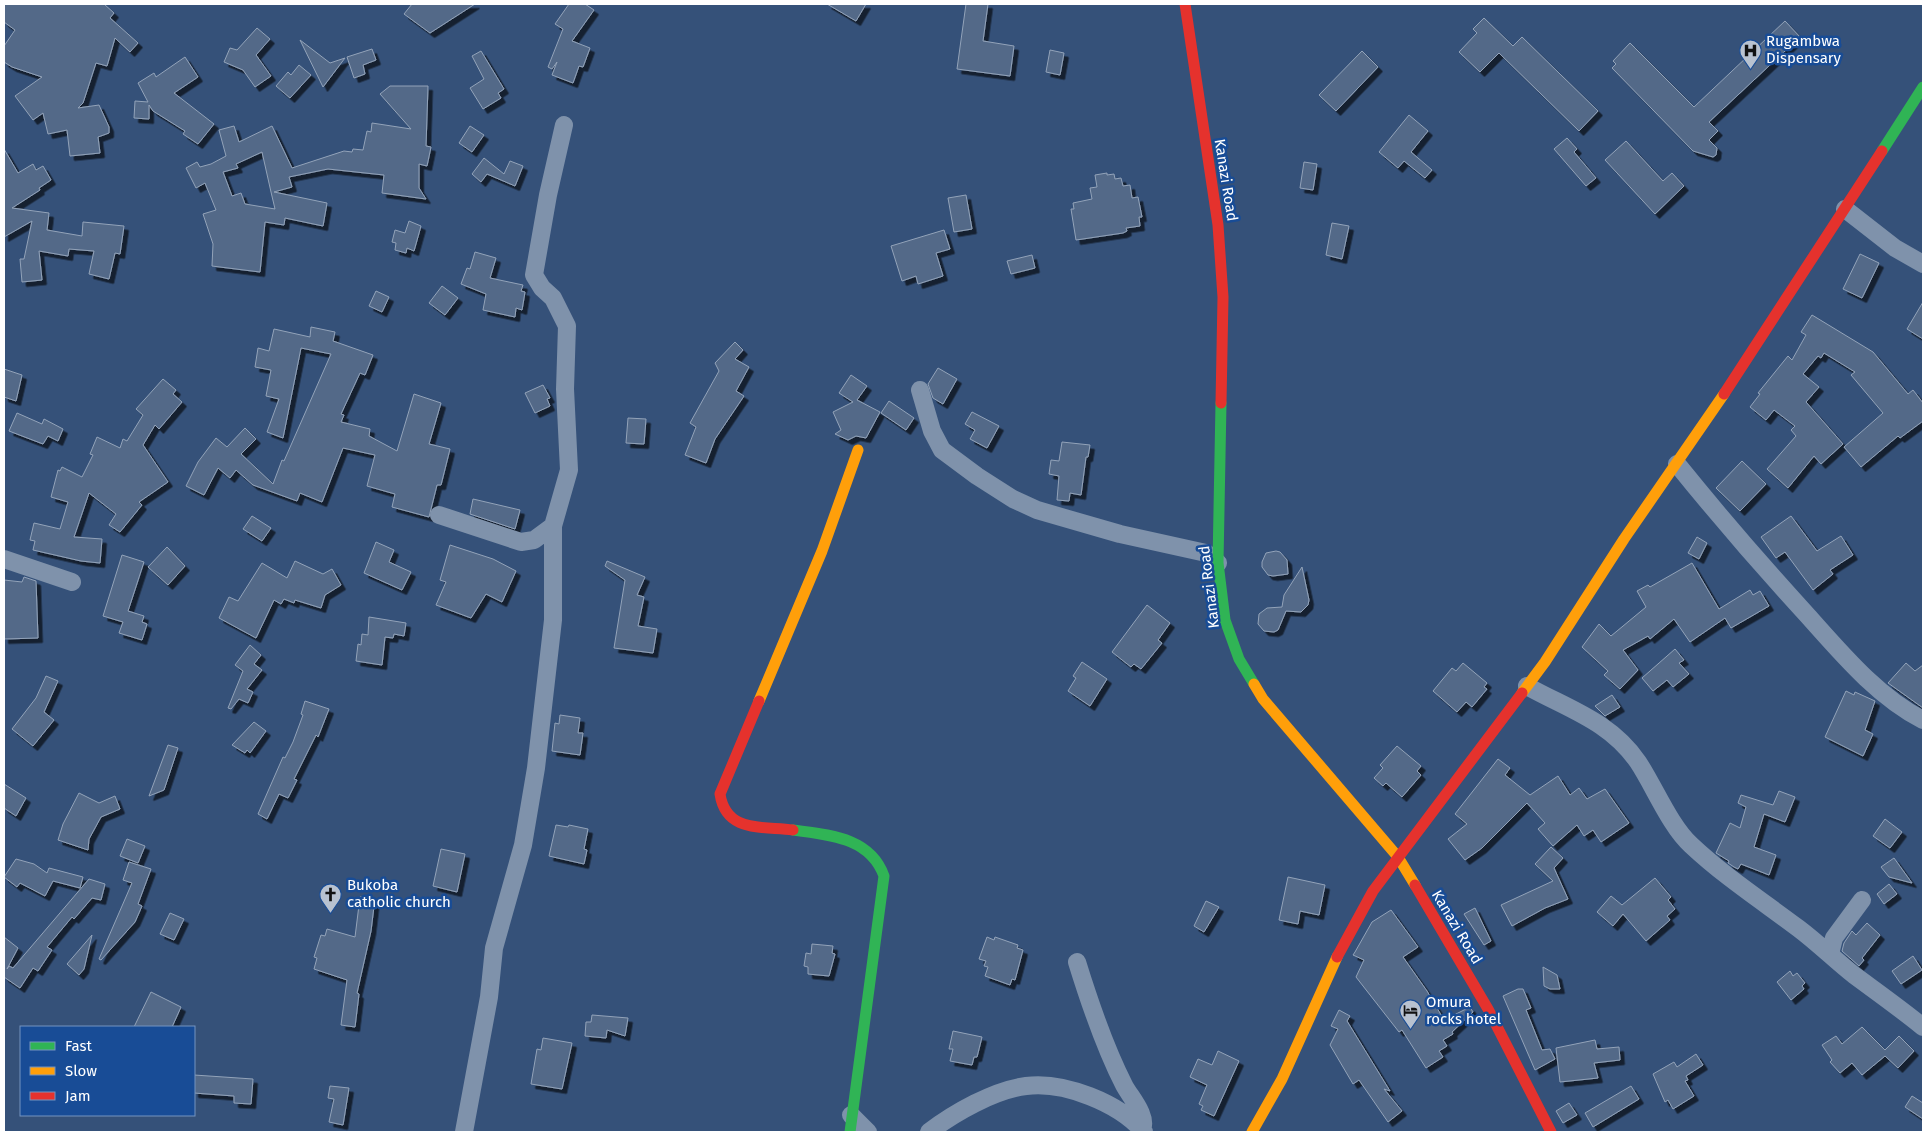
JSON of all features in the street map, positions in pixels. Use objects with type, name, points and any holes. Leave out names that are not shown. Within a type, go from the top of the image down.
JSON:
[{"type":"street","name":"Kanazi Road","points":[[1185,4],[1218,225],[1223,297],[1218,563],[1225,620],[1239,659],[1263,699],[1398,857],[1488,1009],[1551,1132]]},
{"type":"street","points":[[1252,1132],[1282,1079],[1342,945],[1373,891],[1556,647],[1624,539],[1677,464],[1923,87]]},
{"type":"street","points":[[464,1132],[489,997],[494,948],[523,845],[536,768],[553,620],[553,526],[569,470],[565,390],[567,326],[553,298],[542,288],[534,275],[548,195],[564,126]]},
{"type":"street","points":[[1844,209],[1895,248],[1923,264]]},
{"type":"street","points":[[920,390],[932,430],[942,450],[977,476],[1014,499],[1037,510],[1120,534],[1206,553],[1218,563]]},
{"type":"street","points":[[858,450],[815,568],[720,794],[722,807],[731,820],[740,824],[820,834],[855,844],[869,851],[882,871],[884,876],[883,896],[875,933],[850,1124],[868,1132]]},
{"type":"street","points":[[1677,464],[1765,571],[1830,640],[1886,695],[1900,707],[1923,720]]},
{"type":"street","points":[[439,515],[521,542],[534,540],[553,526]]},
{"type":"street","points":[[4,559],[72,582]]},
{"type":"street","points":[[1527,686],[1598,721],[1637,760],[1686,840],[1742,888],[1800,930],[1923,1028]]},
{"type":"street","points":[[1830,954],[1834,938],[1862,900]]},
{"type":"street","points":[[1077,962],[1105,1044],[1140,1112],[1144,1125],[1143,1131]]},
{"type":"street","points":[[929,1132],[979,1101],[1026,1086],[1069,1089],[1102,1101],[1125,1115],[1143,1131]]},
{"type":"building","points":[[4,4],[104,4],[114,13],[110,18],[138,43],[130,52],[115,38],[107,66],[96,63],[83,103],[78,108],[99,105],[109,127],[109,133],[98,137],[100,153],[70,156],[67,130],[48,134],[43,113],[33,120],[15,96],[42,77],[12,67],[4,62],[4,46],[15,30],[4,22]]},
{"type":"building","points":[[412,4],[475,4],[430,33],[404,14]]},
{"type":"building","points":[[569,4],[585,4],[594,10],[572,41],[590,48],[583,67],[579,66],[573,83],[552,75],[557,62],[552,69],[548,67],[563,29],[555,24]]},
{"type":"building","points":[[827,4],[866,4],[856,21]]},
{"type":"building","points":[[966,4],[988,4],[983,41],[1014,46],[1010,76],[957,69]]},
{"type":"building","points":[[1484,18],[1513,46],[1522,37],[1598,111],[1579,131],[1499,53],[1480,72],[1459,52],[1477,33],[1473,29]]},
{"type":"building","points":[[1785,21],[1800,37],[1709,122],[1718,131],[1709,140],[1717,148],[1716,155],[1713,157],[1693,151],[1612,68],[1616,64],[1613,61],[1630,43],[1694,107]]},
{"type":"building","points":[[257,28],[270,39],[256,55],[271,76],[255,87],[243,70],[224,62],[230,48],[237,50]]},
{"type":"building","points":[[300,40],[330,63],[345,58],[323,87]]},
{"type":"building","points":[[372,49],[376,60],[363,65],[365,74],[354,78],[347,57]]},
{"type":"building","points":[[1050,50],[1064,53],[1060,75],[1046,72]]},
{"type":"building","points":[[481,51],[504,89],[498,93],[501,98],[483,109],[470,88],[484,79],[472,56]]},
{"type":"building","points":[[1362,51],[1378,67],[1336,111],[1319,95]]},
{"type":"building","points":[[185,57],[198,77],[174,93],[214,124],[198,144],[183,134],[185,131],[153,111],[149,105],[149,119],[134,118],[135,101],[148,102],[138,83],[154,73],[156,77]]},
{"type":"building","points":[[299,65],[311,75],[290,98],[276,86],[288,72],[291,75]]},
{"type":"building","points":[[390,86],[428,86],[426,146],[431,147],[427,166],[419,164],[419,188],[426,199],[382,193],[384,175],[328,169],[289,177],[292,187],[274,192],[327,203],[323,226],[285,218],[284,225],[265,222],[260,272],[212,266],[213,244],[203,214],[216,210],[205,183],[196,188],[186,168],[197,162],[200,167],[211,164],[226,156],[219,130],[234,126],[239,142],[272,126],[292,168],[344,151],[352,152],[353,149],[363,150],[367,131],[371,132],[372,123],[411,129],[380,94]],"holes":[[[262,152],[275,209],[245,204],[241,193],[232,196],[223,172],[238,168],[236,164]]]},
{"type":"building","points":[[1409,115],[1428,131],[1411,152],[1432,170],[1425,178],[1404,161],[1398,168],[1379,152]]},
{"type":"building","points":[[470,126],[484,135],[472,152],[459,143]]},
{"type":"building","points":[[1567,138],[1577,149],[1574,152],[1596,178],[1586,186],[1554,149]]},
{"type":"building","points":[[1626,141],[1663,181],[1672,173],[1684,186],[1655,214],[1605,160]]},
{"type":"building","points":[[4,149],[18,173],[33,164],[36,170],[43,166],[51,180],[39,188],[40,190],[12,208],[49,213],[47,230],[82,236],[83,222],[124,226],[120,254],[115,253],[109,279],[89,274],[94,251],[69,249],[68,256],[39,251],[42,280],[22,282],[20,259],[24,259],[32,221],[4,237]]},
{"type":"building","points":[[484,158],[504,174],[510,161],[523,166],[515,186],[487,174],[481,182],[472,174]]},
{"type":"building","points":[[1304,162],[1317,164],[1313,190],[1300,188]]},
{"type":"building","points":[[1107,173],[1107,175],[1114,174],[1115,179],[1121,178],[1123,186],[1130,185],[1132,198],[1138,197],[1142,217],[1139,217],[1140,226],[1126,228],[1127,231],[1123,233],[1076,240],[1071,209],[1074,209],[1073,203],[1092,199],[1090,188],[1097,187],[1095,175]]},
{"type":"building","points":[[966,195],[972,229],[954,232],[948,198]]},
{"type":"building","points":[[409,221],[421,226],[414,251],[407,248],[406,253],[395,250],[396,243],[392,242],[395,230],[405,233]]},
{"type":"building","points":[[1332,223],[1349,226],[1342,259],[1326,255]]},
{"type":"building","points":[[944,230],[950,249],[936,253],[943,276],[918,284],[916,276],[902,281],[891,246]]},
{"type":"building","points":[[475,252],[496,258],[490,278],[523,285],[521,291],[525,292],[522,310],[516,308],[515,317],[483,310],[486,294],[461,284],[467,268],[470,269]]},
{"type":"building","points":[[1860,254],[1879,263],[1862,298],[1843,289]]},
{"type":"building","points":[[1032,255],[1035,268],[1011,274],[1007,261]]},
{"type":"building","points":[[442,286],[458,298],[445,315],[429,303]]},
{"type":"building","points":[[376,291],[389,297],[382,312],[369,306]]},
{"type":"building","points":[[1923,302],[1923,339],[1907,329]]},
{"type":"building","points":[[1812,315],[1873,352],[1908,394],[1913,390],[1923,403],[1923,421],[1900,438],[1898,436],[1861,467],[1844,447],[1883,413],[1851,375],[1855,372],[1824,353],[1821,358],[1818,356],[1803,374],[1819,387],[1806,402],[1843,444],[1821,464],[1814,456],[1788,488],[1767,469],[1796,436],[1791,430],[1795,426],[1774,410],[1766,420],[1750,407],[1760,394],[1758,393],[1788,356],[1792,360],[1806,335],[1801,332]]},
{"type":"building","points":[[311,327],[335,332],[333,341],[373,355],[365,375],[360,373],[341,414],[344,415],[341,422],[370,429],[369,436],[397,451],[414,394],[441,403],[429,444],[450,449],[441,485],[437,485],[429,517],[392,507],[395,494],[367,486],[375,455],[343,448],[322,502],[300,493],[297,501],[253,485],[236,470],[230,478],[218,468],[204,495],[186,486],[198,462],[216,438],[227,447],[245,428],[256,439],[241,454],[273,484],[282,460],[284,461],[331,354],[301,348],[283,438],[267,432],[279,399],[266,396],[271,370],[255,367],[258,348],[269,351],[274,329],[310,337]]},
{"type":"building","points":[[735,342],[743,350],[735,359],[749,367],[736,391],[744,396],[715,439],[706,463],[685,455],[696,427],[690,423],[719,371],[715,363]]},
{"type":"building","points":[[938,368],[957,379],[943,404],[933,398],[928,384]]},
{"type":"building","points":[[4,369],[22,375],[16,401],[4,397]]},
{"type":"building","points":[[851,375],[867,386],[857,400],[880,412],[866,438],[856,436],[848,440],[835,434],[841,430],[833,412],[853,402],[839,393]]},
{"type":"building","points":[[163,379],[176,390],[173,394],[182,402],[159,429],[155,425],[143,445],[168,482],[139,502],[142,505],[120,532],[109,525],[116,514],[89,493],[74,537],[102,539],[100,563],[81,561],[33,550],[35,541],[30,540],[34,523],[60,529],[68,502],[51,497],[58,470],[60,471],[62,467],[82,477],[93,455],[90,454],[97,437],[120,448],[123,439],[127,441],[143,415],[136,409]]},
{"type":"building","points":[[543,385],[550,398],[547,399],[550,406],[535,413],[525,393]]},
{"type":"building","points":[[889,401],[914,418],[906,430],[881,413]]},
{"type":"building","points":[[972,412],[999,426],[987,448],[970,439],[975,430],[965,424]]},
{"type":"building","points":[[17,413],[42,424],[44,419],[63,429],[58,441],[48,436],[43,444],[9,431]]},
{"type":"building","points":[[628,418],[646,419],[644,444],[626,443]]},
{"type":"building","points":[[1062,442],[1090,445],[1088,457],[1086,457],[1081,495],[1070,493],[1069,501],[1057,500],[1059,476],[1049,474],[1051,460],[1059,461]]},
{"type":"building","points":[[1742,461],[1766,484],[1740,511],[1716,488]]},
{"type":"building","points":[[473,499],[520,510],[515,529],[470,514]]},
{"type":"building","points":[[252,516],[271,528],[262,541],[243,529]]},
{"type":"building","points":[[1791,516],[1817,551],[1841,536],[1853,555],[1830,570],[1833,574],[1813,590],[1785,552],[1776,558],[1761,537]]},
{"type":"building","points":[[1697,537],[1707,543],[1699,559],[1688,553]]},
{"type":"building","points":[[376,542],[394,550],[389,562],[411,572],[402,590],[364,573]]},
{"type":"building","points":[[450,545],[493,559],[516,571],[502,602],[486,594],[471,618],[436,605],[446,582],[440,580]]},
{"type":"building","points":[[167,547],[185,566],[168,585],[148,567]]},
{"type":"building","points":[[1280,552],[1287,560],[1288,574],[1268,575],[1262,567],[1266,553]]},
{"type":"building","points":[[122,555],[144,562],[128,611],[144,616],[142,622],[147,624],[142,640],[119,633],[123,622],[103,616]]},
{"type":"building","points":[[295,561],[323,574],[332,569],[341,585],[325,595],[321,608],[295,600],[294,603],[284,599],[281,604],[274,600],[256,638],[219,618],[229,597],[238,601],[262,563],[287,578]]},
{"type":"building","points":[[607,561],[645,577],[637,595],[644,597],[638,626],[657,629],[653,653],[614,648],[625,580],[605,566]]},
{"type":"building","points":[[1692,563],[1719,609],[1750,590],[1753,595],[1760,591],[1769,606],[1731,628],[1725,618],[1690,642],[1674,619],[1650,639],[1648,636],[1623,650],[1638,670],[1620,689],[1604,675],[1608,671],[1582,647],[1599,624],[1611,636],[1646,607],[1637,591],[1648,585],[1650,587]]},
{"type":"building","points":[[1302,567],[1309,600],[1308,605],[1301,612],[1286,611],[1278,630],[1274,632],[1264,631],[1258,624],[1259,614],[1267,608],[1282,607],[1284,595]]},
{"type":"building","points":[[24,577],[36,581],[38,638],[4,639],[4,580],[22,582]]},
{"type":"building","points":[[1147,605],[1170,623],[1158,640],[1162,643],[1141,669],[1134,664],[1131,667],[1112,652]]},
{"type":"building","points":[[369,617],[406,623],[404,636],[394,634],[393,638],[385,637],[382,665],[356,661],[358,644],[361,645],[362,634],[368,635]]},
{"type":"building","points":[[250,645],[261,655],[254,664],[262,670],[247,689],[253,692],[248,703],[239,699],[231,709],[228,708],[243,671],[235,665]]},
{"type":"building","points":[[1675,649],[1684,660],[1679,663],[1689,674],[1673,687],[1667,680],[1653,691],[1642,678]]},
{"type":"building","points":[[1082,662],[1107,679],[1090,706],[1068,691],[1076,678],[1073,676]]},
{"type":"building","points":[[1463,663],[1487,683],[1484,687],[1487,689],[1472,707],[1466,702],[1457,712],[1433,691],[1452,668],[1456,671]]},
{"type":"building","points":[[1906,663],[1915,671],[1923,665],[1923,708],[1888,683]]},
{"type":"building","points":[[46,676],[58,681],[44,712],[54,720],[33,746],[12,729],[36,698]]},
{"type":"building","points":[[1846,691],[1854,695],[1855,692],[1875,701],[1865,730],[1873,734],[1863,756],[1825,737]]},
{"type":"building","points":[[1612,695],[1620,707],[1605,716],[1595,706]]},
{"type":"building","points":[[305,701],[329,709],[318,737],[316,735],[294,779],[297,780],[288,798],[279,794],[267,819],[258,814],[283,757],[285,758],[293,742],[303,715],[301,714]]},
{"type":"building","points":[[560,715],[580,718],[578,733],[583,733],[580,755],[552,751],[555,723],[559,724]]},
{"type":"building","points":[[254,722],[266,731],[250,753],[247,750],[245,753],[232,745]]},
{"type":"building","points":[[168,745],[178,748],[164,790],[149,796]]},
{"type":"building","points":[[1397,746],[1421,766],[1417,771],[1421,775],[1402,797],[1386,783],[1383,786],[1374,778],[1383,768],[1380,765]]},
{"type":"building","points":[[1498,759],[1510,768],[1505,775],[1530,795],[1558,776],[1570,795],[1579,788],[1587,799],[1605,789],[1629,823],[1601,842],[1593,830],[1584,836],[1577,825],[1553,846],[1538,829],[1545,823],[1527,803],[1482,848],[1465,860],[1448,839],[1467,824],[1455,814]]},
{"type":"building","points":[[4,784],[26,798],[16,816],[4,808]]},
{"type":"building","points":[[1779,791],[1795,797],[1785,822],[1764,814],[1754,847],[1776,855],[1769,875],[1741,864],[1738,869],[1716,853],[1730,823],[1740,828],[1746,807],[1738,803],[1741,795],[1773,805]]},
{"type":"building","points":[[79,793],[99,803],[115,796],[120,809],[101,817],[89,839],[88,850],[58,840],[63,824]]},
{"type":"building","points":[[1885,819],[1902,832],[1890,848],[1873,836]]},
{"type":"building","points":[[556,825],[568,827],[569,825],[588,829],[584,849],[587,850],[584,864],[549,856]]},
{"type":"building","points":[[127,839],[145,846],[138,863],[120,856]]},
{"type":"building","points":[[1551,847],[1563,858],[1554,868],[1568,899],[1545,908],[1512,926],[1501,905],[1553,881],[1535,864]]},
{"type":"building","points":[[441,849],[465,854],[457,892],[433,886]]},
{"type":"building","points":[[1894,858],[1912,883],[1889,877],[1881,867]]},
{"type":"building","points":[[16,859],[34,864],[47,873],[49,868],[83,877],[80,888],[53,881],[45,896],[20,883],[17,887],[4,877]]},
{"type":"building","points":[[129,862],[151,869],[138,904],[142,906],[135,922],[101,960],[99,959],[132,883],[123,880]]},
{"type":"building","points":[[1288,877],[1325,885],[1319,915],[1300,911],[1298,924],[1279,920]]},
{"type":"building","points":[[1655,878],[1671,897],[1668,900],[1675,909],[1667,916],[1670,920],[1646,941],[1623,914],[1613,926],[1597,912],[1611,896],[1622,905]]},
{"type":"building","points":[[89,879],[105,884],[101,900],[92,898],[74,919],[72,917],[47,947],[52,950],[38,971],[33,968],[20,988],[4,977],[4,937],[18,948],[7,969],[9,966],[13,968]]},
{"type":"building","points":[[1889,884],[1897,894],[1884,904],[1877,894]]},
{"type":"building","points":[[360,897],[375,898],[371,931],[357,993],[359,994],[355,1027],[341,1025],[347,980],[314,969],[317,958],[314,957],[321,935],[325,936],[327,929],[355,937]]},
{"type":"building","points":[[1206,901],[1219,907],[1204,932],[1194,926]]},
{"type":"building","points":[[1475,908],[1491,941],[1484,945],[1464,914]]},
{"type":"building","points":[[1391,910],[1418,947],[1403,957],[1427,991],[1444,1020],[1470,1007],[1473,1012],[1452,1032],[1453,1034],[1443,1040],[1447,1046],[1439,1051],[1443,1057],[1426,1068],[1402,1030],[1399,1032],[1356,977],[1364,960],[1353,955],[1372,922]]},
{"type":"building","points":[[170,913],[184,919],[174,940],[160,934]]},
{"type":"building","points":[[1867,923],[1880,935],[1862,958],[1864,960],[1859,966],[1842,951],[1844,943],[1852,931],[1856,935]]},
{"type":"building","points":[[92,935],[84,969],[79,975],[67,964]]},
{"type":"building","points":[[987,937],[994,940],[995,937],[1018,945],[1017,948],[1023,950],[1015,980],[1012,979],[1010,985],[985,976],[988,967],[984,966],[986,961],[979,959]]},
{"type":"building","points":[[812,944],[833,946],[832,953],[835,954],[829,976],[808,974],[808,967],[804,966],[806,953],[811,954]]},
{"type":"building","points":[[1913,956],[1922,970],[1901,984],[1892,971]]},
{"type":"building","points":[[1543,967],[1557,975],[1560,989],[1550,989],[1544,986]]},
{"type":"building","points":[[1790,971],[1793,976],[1797,973],[1805,983],[1802,986],[1804,989],[1791,1000],[1777,982]]},
{"type":"building","points":[[1518,989],[1523,989],[1531,1008],[1526,1010],[1542,1050],[1550,1049],[1555,1059],[1535,1070],[1503,996]]},
{"type":"building","points":[[151,992],[181,1007],[172,1026],[134,1026]]},
{"type":"building","points":[[1339,1010],[1350,1016],[1347,1021],[1390,1091],[1384,1089],[1402,1111],[1388,1122],[1359,1080],[1353,1084],[1330,1045],[1338,1029],[1331,1026]]},
{"type":"building","points":[[592,1015],[628,1018],[625,1036],[607,1030],[606,1038],[585,1036],[586,1022],[591,1022]]},
{"type":"building","points":[[1862,1027],[1885,1050],[1899,1036],[1914,1051],[1898,1068],[1885,1056],[1862,1075],[1852,1063],[1840,1073],[1830,1062],[1832,1060],[1822,1045],[1836,1036],[1842,1044]]},
{"type":"building","points":[[953,1031],[982,1037],[977,1057],[974,1057],[972,1065],[950,1061],[953,1049],[949,1049]]},
{"type":"building","points":[[543,1038],[572,1043],[562,1089],[531,1084],[537,1049],[541,1050]]},
{"type":"building","points":[[1595,1040],[1597,1049],[1619,1047],[1620,1060],[1594,1063],[1598,1078],[1560,1082],[1556,1048]]},
{"type":"building","points":[[1218,1051],[1239,1061],[1214,1116],[1201,1110],[1203,1106],[1199,1104],[1207,1085],[1190,1077],[1198,1059],[1212,1065]]},
{"type":"building","points":[[1696,1054],[1703,1065],[1686,1076],[1688,1080],[1685,1081],[1694,1096],[1673,1109],[1668,1100],[1665,1102],[1653,1074],[1674,1062],[1677,1067]]},
{"type":"building","points":[[195,1075],[253,1079],[251,1104],[234,1103],[234,1096],[195,1093]]},
{"type":"building","points":[[330,1086],[349,1088],[343,1125],[329,1122],[334,1099],[328,1098]]},
{"type":"building","points":[[1631,1086],[1639,1099],[1593,1127],[1585,1113]]},
{"type":"building","points":[[1912,1096],[1923,1103],[1923,1119],[1905,1107]]},
{"type":"building","points":[[1569,1103],[1577,1115],[1563,1123],[1556,1111]]},
{"type":"traffic: fast","points":[[1882,151],[1923,87]]},
{"type":"traffic: fast","points":[[1221,403],[1218,563],[1225,620],[1239,659],[1254,684]]},
{"type":"traffic: fast","points":[[793,830],[834,836],[859,846],[878,863],[884,876],[850,1132]]},
{"type":"traffic: slow","points":[[1522,693],[1545,662],[1624,539],[1724,394]]},
{"type":"traffic: slow","points":[[759,701],[822,551],[858,450]]},
{"type":"traffic: slow","points":[[1254,684],[1263,699],[1398,857],[1415,885]]},
{"type":"traffic: slow","points":[[1252,1132],[1282,1079],[1337,957]]},
{"type":"traffic: jam","points":[[1185,4],[1218,225],[1223,297],[1221,403]]},
{"type":"traffic: jam","points":[[1724,394],[1882,151]]},
{"type":"traffic: jam","points":[[1337,957],[1373,891],[1522,693]]},
{"type":"traffic: jam","points":[[759,701],[720,794],[724,807],[730,816],[738,821],[758,827],[793,830]]},
{"type":"traffic: jam","points":[[1415,885],[1488,1009],[1551,1132]]},
{"type":"place","name":"Rugambwa Dispensary","points":[[1750,69]]},
{"type":"place","name":"Bukoba catholic church","points":[[331,913]]},
{"type":"place","name":"Omura rocks hotel","points":[[1410,1030]]}]
